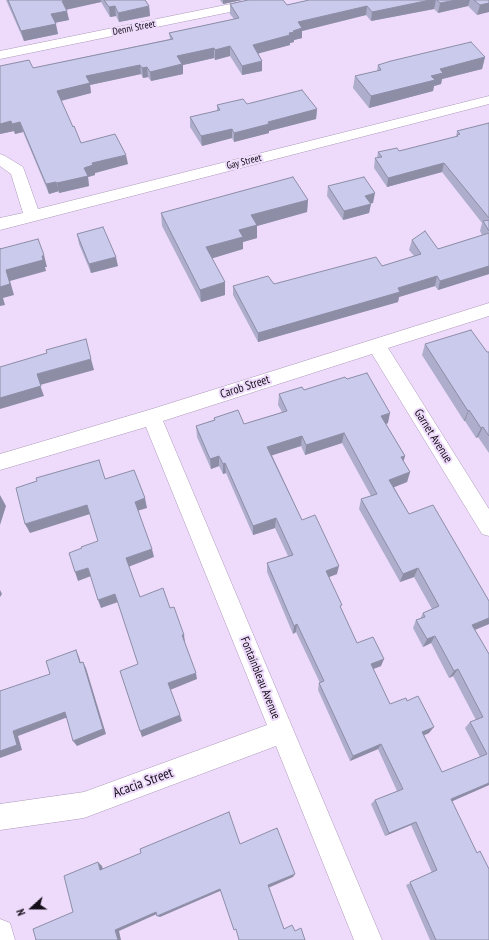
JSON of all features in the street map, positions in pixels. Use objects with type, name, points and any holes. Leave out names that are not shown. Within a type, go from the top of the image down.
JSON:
[{"type":"street","name":"Denni Street","points":[[0,55],[269,0]]},
{"type":"street","name":"Gay Street","points":[[0,224],[489,100]]},
{"type":"street","points":[[0,159],[18,171],[32,215]]},
{"type":"street","name":"Carob Street","points":[[0,462],[152,417],[489,309]]},
{"type":"street","name":"Garnet Avenue","points":[[376,345],[489,527]]},
{"type":"street","name":"Fontainbleau Avenue","points":[[152,417],[368,940]]},
{"type":"street","name":"Acacia Street","points":[[0,817],[84,805],[282,732]]},
{"type":"street","points":[[0,933],[1,940]]},
{"type":"building","points":[[8,0],[65,0],[62,1],[67,11],[51,14],[56,24],[21,31]]},
{"type":"building","points":[[104,0],[145,0],[149,6],[118,13],[115,6],[109,7]]},
{"type":"building","points":[[248,0],[283,0],[287,5],[309,0],[430,0],[372,12],[367,6],[298,22],[302,28],[293,31],[295,32],[289,33],[290,35],[253,45],[262,61],[242,66],[230,46],[177,56],[182,64],[150,72],[147,67],[142,68],[140,65],[86,76],[90,83],[57,91],[81,143],[115,134],[126,155],[92,163],[93,165],[84,168],[88,176],[46,184],[20,122],[12,124],[11,121],[0,124],[0,66],[29,60],[33,68],[173,39],[169,33],[239,18],[230,4]]},
{"type":"building","points":[[437,0],[456,0],[440,3]]},
{"type":"building","points":[[474,0],[489,0],[489,3],[480,5]]},
{"type":"building","points":[[471,42],[485,57],[440,69],[443,73],[431,76],[435,80],[371,96],[355,76],[381,70],[378,65],[391,61]]},
{"type":"building","points":[[302,90],[317,109],[234,133],[232,129],[201,136],[190,117],[220,110],[217,105],[243,99],[247,104]]},
{"type":"building","points":[[489,123],[489,218],[444,163],[388,178],[375,158],[382,157],[378,152],[397,148],[399,151],[458,136],[457,135],[460,134],[457,131]]},
{"type":"building","points":[[293,177],[308,200],[251,215],[257,225],[239,230],[243,237],[206,247],[225,282],[200,290],[161,213]]},
{"type":"building","points":[[364,177],[375,193],[365,196],[371,204],[344,211],[328,186]]},
{"type":"building","points":[[489,220],[489,231],[483,221]]},
{"type":"building","points":[[103,227],[116,257],[89,264],[77,234]]},
{"type":"building","points":[[425,231],[438,249],[489,233],[489,266],[440,281],[437,276],[398,288],[400,292],[258,333],[233,286],[268,276],[274,284],[376,257],[382,266],[421,254],[412,240]]},
{"type":"building","points":[[38,239],[44,255],[42,256],[43,260],[6,270],[10,284],[0,287],[0,249]]},
{"type":"building","points":[[471,330],[487,352],[489,352],[489,436],[483,427],[481,428],[469,410],[468,411],[425,344]]},
{"type":"building","points":[[86,339],[91,359],[37,374],[41,386],[0,398],[0,367],[47,353],[46,350]]},
{"type":"building","points":[[367,373],[390,413],[381,416],[405,456],[401,457],[410,472],[389,480],[409,514],[433,505],[489,601],[489,618],[472,625],[489,654],[489,783],[451,799],[477,853],[480,851],[489,869],[489,940],[436,940],[410,882],[437,870],[416,822],[389,833],[375,800],[403,789],[381,744],[353,756],[319,683],[324,681],[297,624],[294,626],[267,563],[293,555],[276,518],[253,526],[225,463],[223,464],[219,456],[210,459],[196,426],[238,410],[244,424],[287,411],[279,394],[302,387],[304,390],[345,377],[347,379]],"holes":[[[344,433],[377,494],[361,499],[403,574],[418,568],[439,606],[423,613],[425,617],[416,620],[427,639],[435,636],[454,671],[458,669],[483,717],[470,722],[487,754],[442,772],[422,732],[434,727],[418,696],[407,701],[406,698],[390,704],[371,664],[384,659],[373,637],[357,643],[340,606],[342,605],[326,571],[339,566],[315,515],[302,520],[267,447],[302,436],[306,445]]]},
{"type":"building","points":[[99,460],[105,479],[134,470],[145,498],[135,502],[152,549],[126,558],[140,597],[163,588],[170,608],[174,607],[184,635],[182,635],[196,673],[168,683],[180,715],[140,731],[120,671],[138,664],[115,594],[98,600],[88,568],[75,572],[69,553],[98,541],[87,505],[25,524],[16,488],[37,481],[36,478]]},
{"type":"building","points":[[76,650],[80,663],[83,662],[103,729],[73,741],[65,712],[13,731],[17,745],[0,751],[0,691],[50,674],[46,661]]},
{"type":"building","points":[[229,812],[240,844],[277,828],[295,874],[268,885],[284,929],[292,925],[295,931],[301,928],[305,940],[239,940],[220,889],[157,916],[156,912],[115,930],[118,940],[36,940],[33,929],[73,912],[64,876],[98,862],[100,870],[141,853],[140,849]]}]
